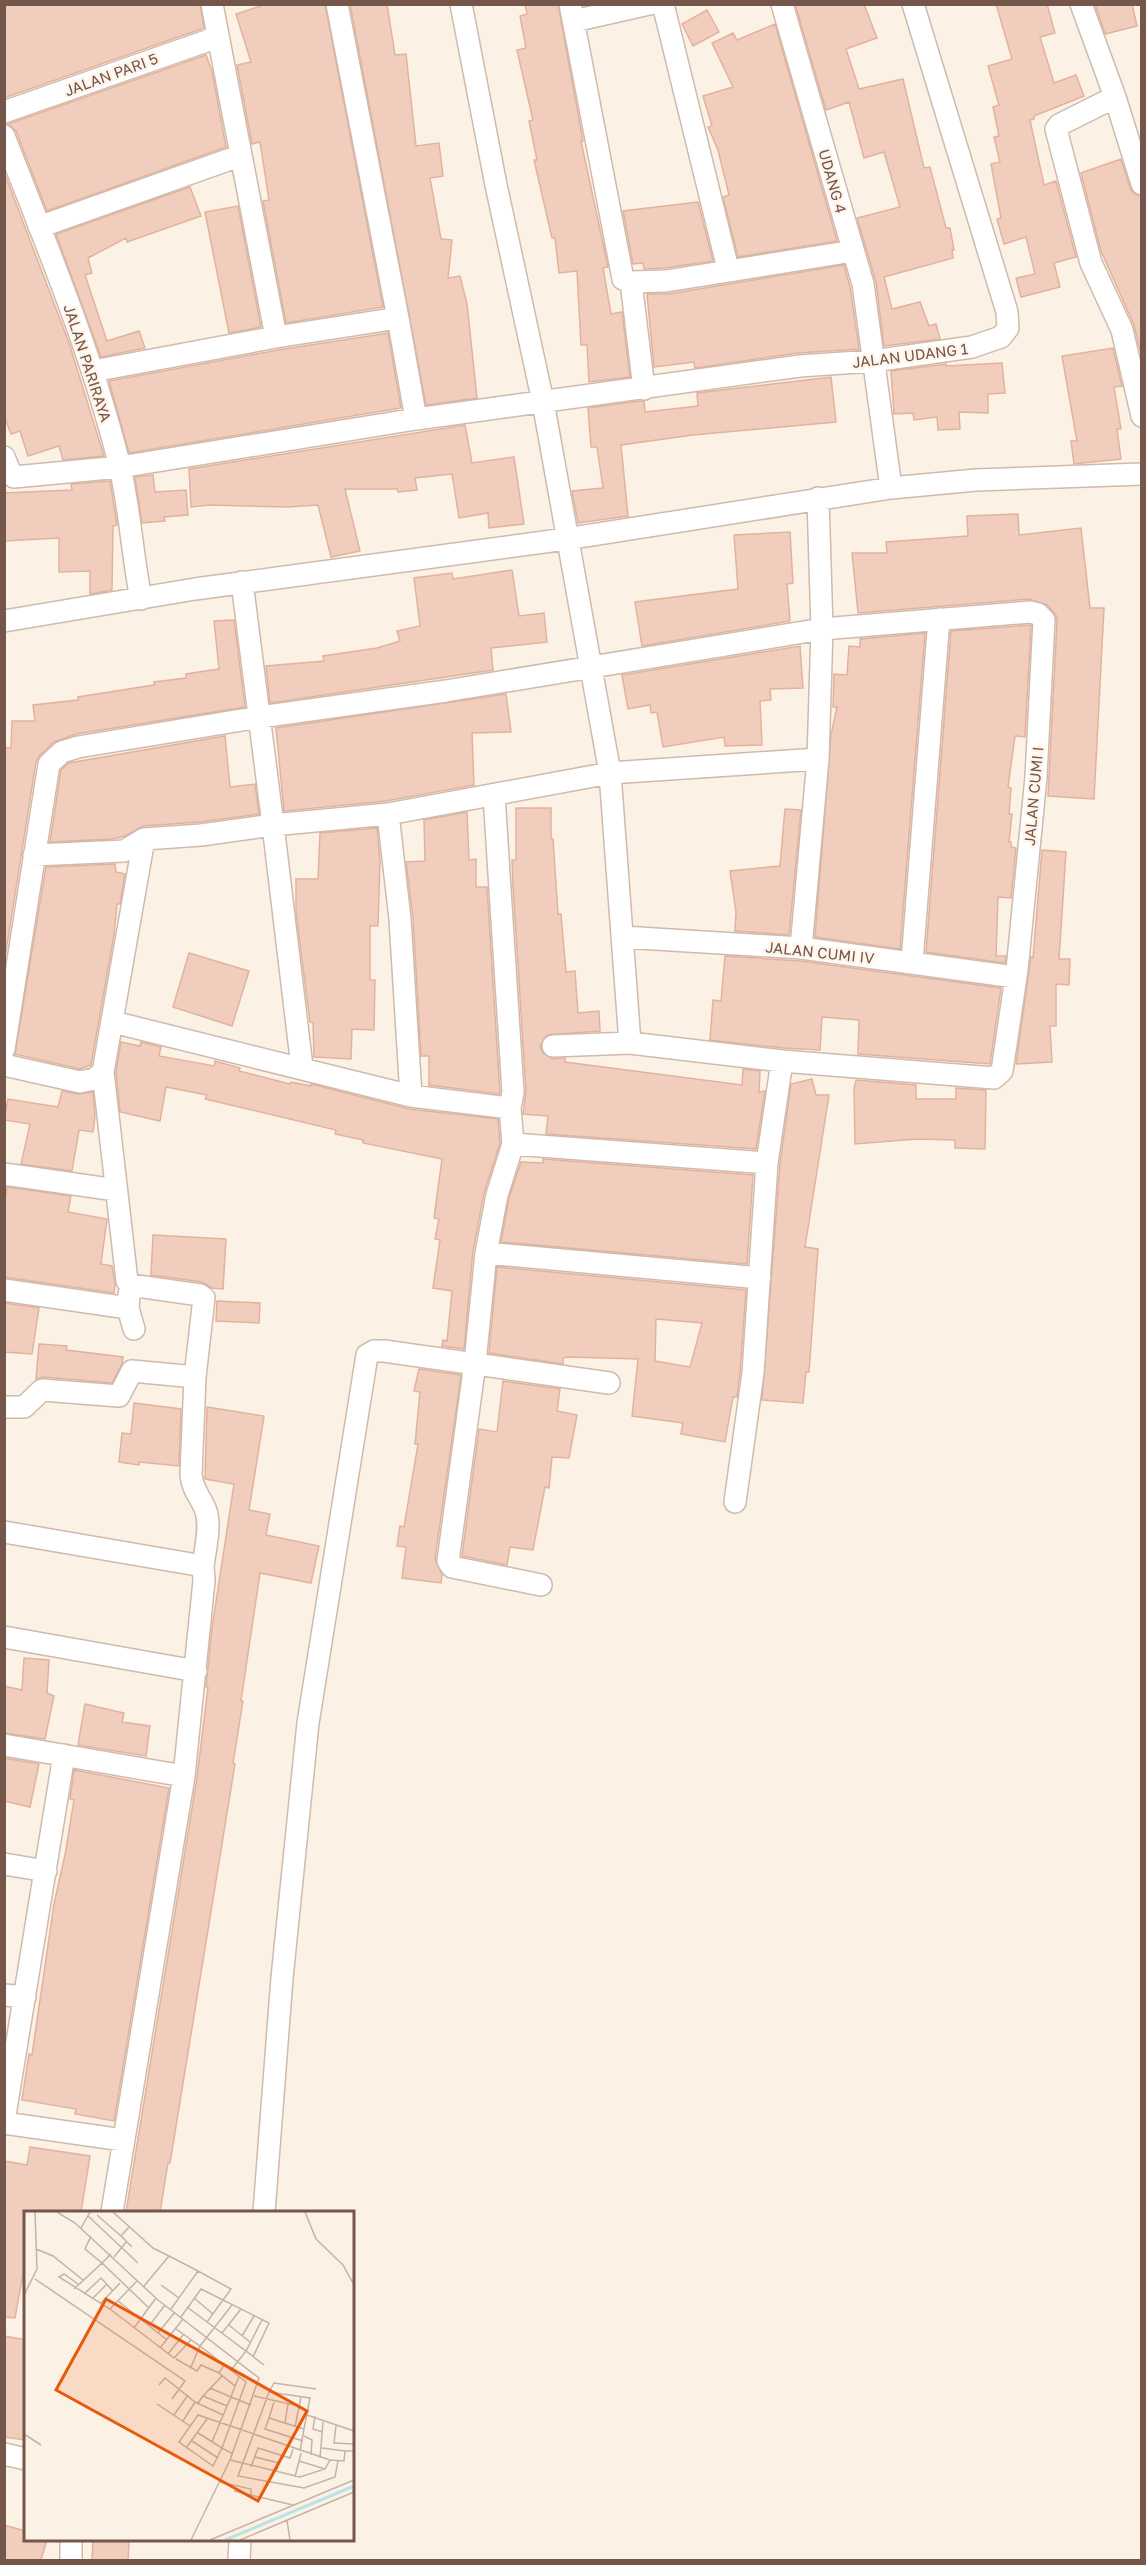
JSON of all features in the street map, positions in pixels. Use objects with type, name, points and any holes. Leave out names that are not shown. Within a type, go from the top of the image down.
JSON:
[{"type":"street","points":[[212,4],[239,156],[276,337]]},
{"type":"street","points":[[338,4],[416,418]]},
{"type":"street","points":[[461,4],[496,185],[543,402],[610,773],[630,1043]]},
{"type":"street","points":[[649,4],[572,13],[623,279],[631,282],[666,281],[853,250]]},
{"type":"street","points":[[663,4],[728,269]]},
{"type":"street","name":"UDANG 4","points":[[782,4],[863,284],[891,488]]},
{"type":"street","name":"JALAN UDANG 1","points":[[9,479],[120,467],[416,418],[644,389],[800,366],[873,361],[972,347],[1001,337],[1008,328],[1007,312],[913,4]]},
{"type":"street","points":[[1081,4],[1115,97],[1142,184]]},
{"type":"street","name":"JALAN PARI 5","points":[[4,112],[218,37]]},
{"type":"street","points":[[1115,97],[1059,125],[1056,129],[1091,263],[1122,330],[1142,416]]},
{"type":"street","name":"JALAN PARIRAYA","points":[[4,136],[93,371],[120,467],[141,599]]},
{"type":"street","points":[[39,227],[239,156]]},
{"type":"street","points":[[631,282],[644,389]]},
{"type":"street","points":[[93,371],[276,337],[398,318]]},
{"type":"street","points":[[4,457],[9,479]]},
{"type":"street","points":[[4,621],[242,582],[566,539],[891,488],[976,480],[1142,474]]},
{"type":"street","points":[[801,948],[818,759],[822,629],[818,498]]},
{"type":"street","points":[[242,582],[302,1067]]},
{"type":"street","name":"JALAN CUMI I","points":[[553,1046],[630,1043],[782,1062],[994,1078],[1002,1071],[1015,976],[1036,777],[1045,636],[1044,620],[1030,612],[939,619]]},
{"type":"street","points":[[4,1049],[10,962],[34,855],[49,764],[62,752],[78,747],[260,717],[446,691],[822,629],[939,619],[912,962]]},
{"type":"street","points":[[34,855],[124,851],[144,839],[201,836],[273,825],[388,814],[610,773],[818,759]]},
{"type":"street","points":[[494,795],[513,1092],[510,1108],[513,1144],[497,1195],[486,1253],[476,1363],[449,1563],[452,1567],[541,1585]]},
{"type":"street","points":[[388,814],[400,920],[411,1096]]},
{"type":"street","points":[[134,1329],[128,1308],[130,1285],[124,1276],[104,1072],[144,839]]},
{"type":"street","name":"JALAN CUMI IV","points":[[623,938],[801,948],[1015,976]]},
{"type":"street","points":[[113,1022],[302,1067],[411,1096],[510,1108]]},
{"type":"street","points":[[735,1502],[753,1373],[767,1162],[782,1062]]},
{"type":"street","points":[[4,1065],[80,1082],[94,1079],[104,1072]]},
{"type":"street","points":[[513,1144],[767,1162]]},
{"type":"street","points":[[4,1174],[116,1190]]},
{"type":"street","points":[[486,1253],[520,1258],[760,1278]]},
{"type":"street","points":[[112,2211],[184,1776],[196,1671],[207,1531],[206,1512],[193,1491],[191,1475],[195,1377],[204,1298],[200,1295],[130,1285]]},
{"type":"street","points":[[4,1290],[128,1308]]},
{"type":"street","points":[[264,2211],[282,1978],[308,1723],[367,1354],[374,1351],[476,1363],[609,1383]]},
{"type":"street","points":[[4,1407],[24,1407],[42,1390],[119,1396],[132,1371],[195,1377]]},
{"type":"street","points":[[4,1532],[203,1566]]},
{"type":"street","points":[[4,1637],[196,1671]]},
{"type":"street","points":[[4,1745],[184,1776]]},
{"type":"street","points":[[64,1755],[46,1871],[15,1996],[4,2122],[123,2140]]},
{"type":"street","points":[[4,1864],[46,1871]]},
{"type":"street","points":[[4,2454],[24,2459]]},
{"type":"street","points":[[71,2541],[71,2560]]},
{"type":"street","points":[[239,2560],[240,2541]]},
{"type":"building","points":[[4,4],[200,4],[204,28],[4,98]]},
{"type":"building","points":[[267,4],[325,4],[383,307],[286,323],[263,201],[269,200],[260,142],[252,144],[237,65],[251,62],[236,14]]},
{"type":"building","points":[[350,4],[387,4],[395,55],[406,54],[416,146],[439,143],[443,176],[430,178],[441,239],[452,240],[448,278],[460,276],[467,304],[477,398],[426,405]]},
{"type":"building","points":[[525,4],[558,4],[583,141],[581,141],[608,267],[603,268],[611,314],[622,312],[630,377],[589,382],[587,345],[581,345],[577,271],[559,273],[555,238],[552,238],[534,160],[537,160],[529,121],[533,120],[517,50],[526,48],[520,16],[527,14]]},
{"type":"building","points":[[795,4],[864,4],[877,38],[846,49],[859,89],[903,79],[924,168],[930,167],[946,228],[950,228],[954,250],[952,250],[953,258],[884,277],[892,309],[920,302],[929,326],[936,324],[940,339],[884,346],[876,282],[857,218],[900,207],[884,152],[864,158],[849,102],[826,110]]},
{"type":"building","points":[[996,4],[1047,4],[1055,33],[1040,37],[1054,83],[1076,75],[1084,96],[1034,116],[1034,119],[1030,120],[1044,185],[1056,181],[1076,257],[1054,263],[1060,287],[1021,297],[1016,278],[1035,274],[1026,237],[1004,244],[997,219],[1001,218],[991,164],[1000,162],[994,137],[999,136],[993,107],[999,105],[988,66],[1012,59]]},
{"type":"building","points":[[1095,4],[1132,4],[1137,26],[1105,34]]},
{"type":"building","points":[[707,10],[719,32],[693,46],[682,24]]},
{"type":"building","points":[[775,24],[837,241],[738,257],[723,197],[729,195],[718,150],[708,127],[712,126],[703,96],[733,87],[712,43],[733,33],[737,40]]},
{"type":"building","points":[[206,55],[212,71],[226,147],[47,211],[16,131],[8,124]]},
{"type":"building","points":[[1121,159],[1130,188],[1134,194],[1142,196],[1142,358],[1134,325],[1101,251],[1081,173]]},
{"type":"building","points":[[4,172],[69,343],[104,456],[63,460],[59,446],[28,456],[20,431],[11,434],[4,416]]},
{"type":"building","points":[[190,187],[201,216],[127,242],[126,238],[88,258],[92,273],[85,275],[107,341],[139,331],[145,348],[101,357],[56,234]]},
{"type":"building","points":[[698,202],[713,261],[644,269],[643,263],[633,264],[623,211]]},
{"type":"building","points":[[238,206],[261,327],[229,333],[205,212]]},
{"type":"building","points":[[844,265],[850,287],[859,349],[798,353],[695,368],[694,362],[654,367],[647,294],[668,294]]},
{"type":"building","points":[[388,333],[401,408],[129,453],[109,381],[278,350]]},
{"type":"building","points":[[1113,348],[1122,386],[1114,387],[1121,429],[1117,429],[1121,459],[1074,464],[1071,441],[1077,441],[1062,356]]},
{"type":"building","points":[[1002,363],[1005,393],[988,394],[988,413],[959,412],[960,429],[938,430],[937,417],[914,420],[913,413],[894,414],[891,371],[946,364],[946,366]]},
{"type":"building","points":[[831,377],[836,422],[693,435],[621,445],[628,516],[578,523],[572,491],[603,488],[597,447],[591,447],[588,408],[640,401],[644,401],[645,412],[698,406],[697,393]]},
{"type":"building","points":[[465,425],[472,463],[514,457],[524,524],[489,528],[488,513],[459,518],[452,474],[415,478],[417,490],[398,492],[397,489],[345,489],[360,551],[331,557],[318,505],[191,507],[189,469]]},
{"type":"building","points":[[153,475],[155,492],[186,490],[188,515],[164,517],[165,521],[142,523],[135,477]]},
{"type":"building","points":[[110,481],[117,525],[113,526],[112,590],[90,594],[90,571],[59,572],[59,538],[4,541],[4,493],[72,490],[71,484]]},
{"type":"building","points":[[1018,514],[1019,535],[1081,528],[1090,608],[1104,608],[1094,799],[1048,796],[1057,621],[1056,615],[1047,605],[1029,599],[858,613],[852,553],[887,553],[886,542],[968,536],[967,516]]},
{"type":"building","points":[[790,532],[793,583],[787,584],[790,621],[642,646],[635,602],[738,589],[734,535]]},
{"type":"building","points":[[512,570],[519,616],[544,613],[547,642],[491,648],[493,670],[270,703],[266,666],[324,661],[323,656],[377,648],[400,641],[397,631],[420,626],[414,578],[452,573],[453,579]]},
{"type":"building","points":[[234,620],[245,707],[76,734],[54,742],[40,755],[36,762],[4,964],[4,747],[11,748],[12,721],[35,721],[33,705],[78,700],[78,697],[154,685],[154,682],[186,678],[186,674],[219,669],[214,621]]},
{"type":"building","points":[[1031,625],[1025,737],[1015,736],[1008,787],[1011,788],[1009,814],[1012,814],[1009,842],[1011,842],[1011,847],[1016,848],[1011,898],[998,897],[996,956],[1006,956],[1005,963],[926,952],[951,631]]},
{"type":"building","points":[[925,633],[900,949],[815,937],[831,735],[837,707],[833,707],[834,674],[847,675],[849,646],[860,647],[860,639]]},
{"type":"building","points":[[800,646],[803,688],[770,689],[771,700],[760,701],[762,745],[725,746],[724,737],[663,747],[657,712],[651,713],[650,705],[628,709],[622,675]]},
{"type":"building","points":[[506,694],[511,732],[472,733],[474,785],[386,801],[284,811],[276,728]]},
{"type":"building","points":[[225,736],[230,787],[255,784],[259,814],[200,822],[143,826],[125,836],[112,839],[50,842],[61,770],[69,763]]},
{"type":"building","points":[[516,808],[551,808],[551,839],[553,839],[558,914],[561,914],[566,972],[575,971],[578,1013],[599,1011],[600,1031],[547,1035],[540,1046],[543,1053],[553,1059],[565,1058],[565,1062],[742,1085],[743,1069],[760,1071],[759,1092],[765,1091],[756,1149],[546,1134],[548,1116],[523,1114],[526,1091],[512,860],[516,860]]},
{"type":"building","points":[[785,809],[801,810],[789,935],[735,931],[736,912],[730,871],[780,866]]},
{"type":"building","points":[[467,812],[469,860],[476,859],[476,887],[487,887],[500,1094],[429,1085],[429,1056],[421,1056],[413,918],[406,862],[425,861],[424,820]]},
{"type":"building","points":[[377,828],[380,860],[378,926],[370,926],[370,980],[375,980],[374,1030],[352,1029],[351,1059],[314,1057],[313,1023],[310,1022],[296,912],[296,879],[318,879],[320,833]]},
{"type":"building","points":[[1042,850],[1066,852],[1059,959],[1070,959],[1069,985],[1056,984],[1056,1026],[1050,1026],[1052,1062],[1016,1064],[1031,957],[1033,958]]},
{"type":"building","points":[[115,864],[116,872],[125,874],[120,904],[117,904],[114,935],[91,1065],[80,1069],[15,1054],[46,867]]},
{"type":"building","points":[[189,953],[249,971],[232,1026],[173,1007]]},
{"type":"building","points":[[725,956],[800,961],[1001,988],[990,1064],[858,1054],[859,1020],[822,1017],[820,1050],[710,1040],[713,1000],[721,1001]]},
{"type":"building","points":[[121,1042],[140,1046],[141,1042],[161,1047],[159,1056],[214,1066],[215,1061],[240,1068],[239,1071],[290,1084],[291,1082],[311,1086],[311,1084],[409,1109],[498,1119],[500,1143],[484,1193],[473,1251],[464,1349],[442,1346],[443,1340],[447,1341],[452,1291],[433,1288],[440,1240],[435,1239],[439,1219],[434,1218],[442,1159],[363,1143],[363,1140],[335,1134],[336,1130],[205,1099],[207,1095],[166,1087],[160,1121],[120,1112],[116,1072]]},
{"type":"building","points":[[812,1079],[816,1095],[829,1095],[805,1247],[818,1249],[809,1372],[806,1372],[803,1403],[762,1400],[780,1164],[791,1084]]},
{"type":"building","points":[[856,1080],[916,1085],[916,1099],[956,1099],[956,1088],[986,1090],[985,1149],[955,1148],[955,1140],[917,1139],[855,1144],[854,1089]]},
{"type":"building","points":[[62,1091],[78,1094],[93,1092],[95,1116],[93,1132],[79,1130],[72,1171],[21,1164],[30,1124],[4,1120],[8,1099],[58,1107]]},
{"type":"building","points":[[543,1159],[753,1175],[747,1264],[501,1242],[509,1198],[521,1162],[543,1163]]},
{"type":"building","points":[[7,1187],[71,1196],[68,1212],[107,1219],[101,1264],[112,1266],[114,1293],[4,1277],[4,1207]]},
{"type":"building","points":[[153,1235],[226,1239],[223,1289],[212,1288],[202,1282],[151,1275]]},
{"type":"building","points":[[497,1267],[746,1290],[737,1397],[733,1397],[725,1442],[681,1434],[683,1423],[632,1416],[638,1359],[568,1357],[563,1358],[563,1364],[489,1353]],"holes":[[[656,1319],[702,1323],[690,1367],[655,1361]]]},
{"type":"building","points":[[217,1301],[260,1303],[259,1323],[216,1321]]},
{"type":"building","points":[[4,1303],[39,1308],[32,1354],[4,1352]]},
{"type":"building","points":[[39,1344],[67,1346],[66,1350],[123,1357],[122,1364],[112,1383],[43,1377],[36,1379]]},
{"type":"building","points":[[419,1369],[461,1375],[435,1559],[442,1575],[441,1583],[402,1578],[406,1547],[397,1546],[400,1526],[404,1527],[418,1444],[415,1444],[420,1392],[414,1391]]},
{"type":"building","points":[[503,1381],[560,1389],[557,1411],[577,1415],[569,1458],[552,1457],[549,1488],[545,1487],[533,1550],[510,1547],[507,1565],[462,1556],[479,1429],[497,1432]]},
{"type":"building","points":[[134,1403],[181,1409],[179,1466],[119,1462],[122,1433],[131,1434]]},
{"type":"building","points":[[207,1407],[264,1416],[249,1510],[270,1514],[266,1535],[319,1546],[311,1583],[260,1573],[241,1701],[243,1701],[233,1763],[235,1764],[160,2211],[126,2211],[197,1778],[208,1687],[206,1687],[212,1628],[234,1484],[205,1479]]},
{"type":"building","points":[[24,1658],[49,1660],[47,1693],[54,1696],[45,1739],[4,1733],[4,1686],[22,1690]]},
{"type":"building","points":[[85,1704],[124,1713],[122,1722],[150,1726],[146,1756],[78,1745]]},
{"type":"building","points":[[4,1758],[39,1764],[30,1807],[4,1801]]},
{"type":"building","points":[[74,1770],[169,1788],[114,2121],[75,2114],[76,2109],[22,2100],[29,2054],[32,2055],[54,1904],[74,1800],[70,1799]]},
{"type":"building","points":[[30,2147],[90,2156],[81,2211],[24,2211],[24,2268],[15,2318],[4,2317],[4,2161],[27,2165]]},
{"type":"building","points":[[4,2336],[24,2340],[24,2440],[4,2437]]},
{"type":"building","points":[[4,2525],[24,2530],[24,2541],[47,2541],[41,2560],[4,2560]]},
{"type":"building","points":[[93,2541],[129,2541],[128,2560],[92,2560]]}]
